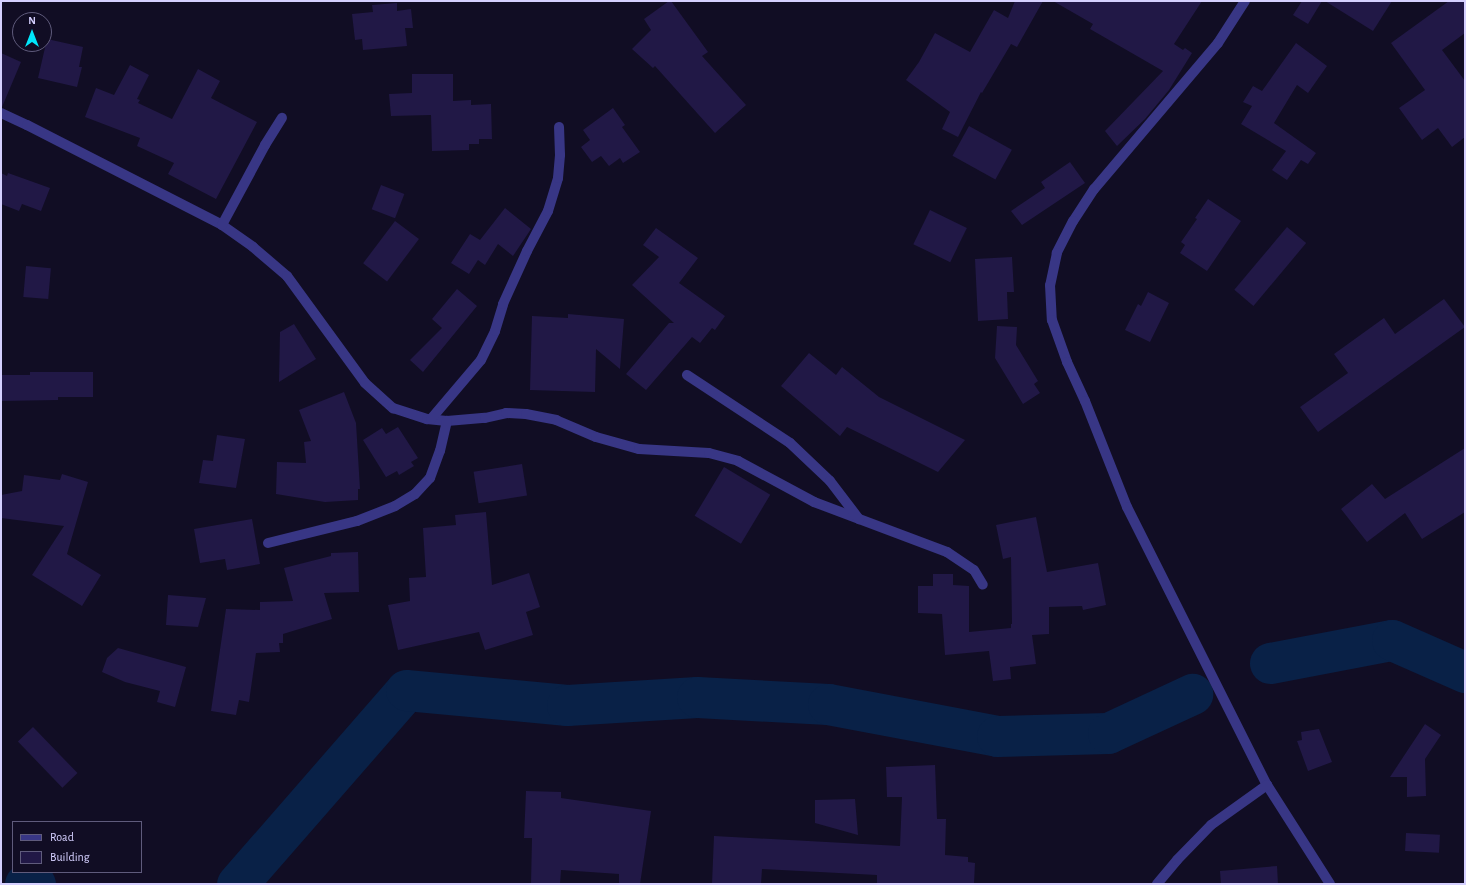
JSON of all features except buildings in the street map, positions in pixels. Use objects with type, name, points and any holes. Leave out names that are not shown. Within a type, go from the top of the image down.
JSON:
[{"type":"street","points":[[1245,1],[1218,43],[1094,190],[1073,221],[1057,253],[1050,285],[1052,320],[1067,362],[1085,401],[1127,507],[1267,785],[1330,884]]},
{"type":"street","points":[[1,113],[222,225],[253,247],[287,276],[365,383],[393,408],[431,419],[447,420],[485,418],[506,413],[526,414],[556,420],[596,437],[639,449],[709,453],[738,461],[814,502],[947,552],[974,570],[983,585]]},
{"type":"street","points":[[222,225],[265,145],[282,118]]},
{"type":"street","points":[[431,419],[481,360],[495,332],[506,297],[548,210],[558,178],[560,155],[559,127]]},
{"type":"street","points":[[687,375],[790,443],[830,481],[858,519]]},
{"type":"street","points":[[268,543],[357,521],[396,506],[415,494],[430,478],[440,451],[447,420]]},
{"type":"street","points":[[1157,884],[1177,860],[1211,825],[1267,785]]},
{"type":"waterway","points":[[1270,663],[1392,640],[1465,672]]},
{"type":"waterway","points":[[237,884],[406,690],[567,705],[697,697],[828,704],[997,736],[1108,733],[1192,694]]},
{"type":"waterway","points":[[25,884],[35,884]]}]
